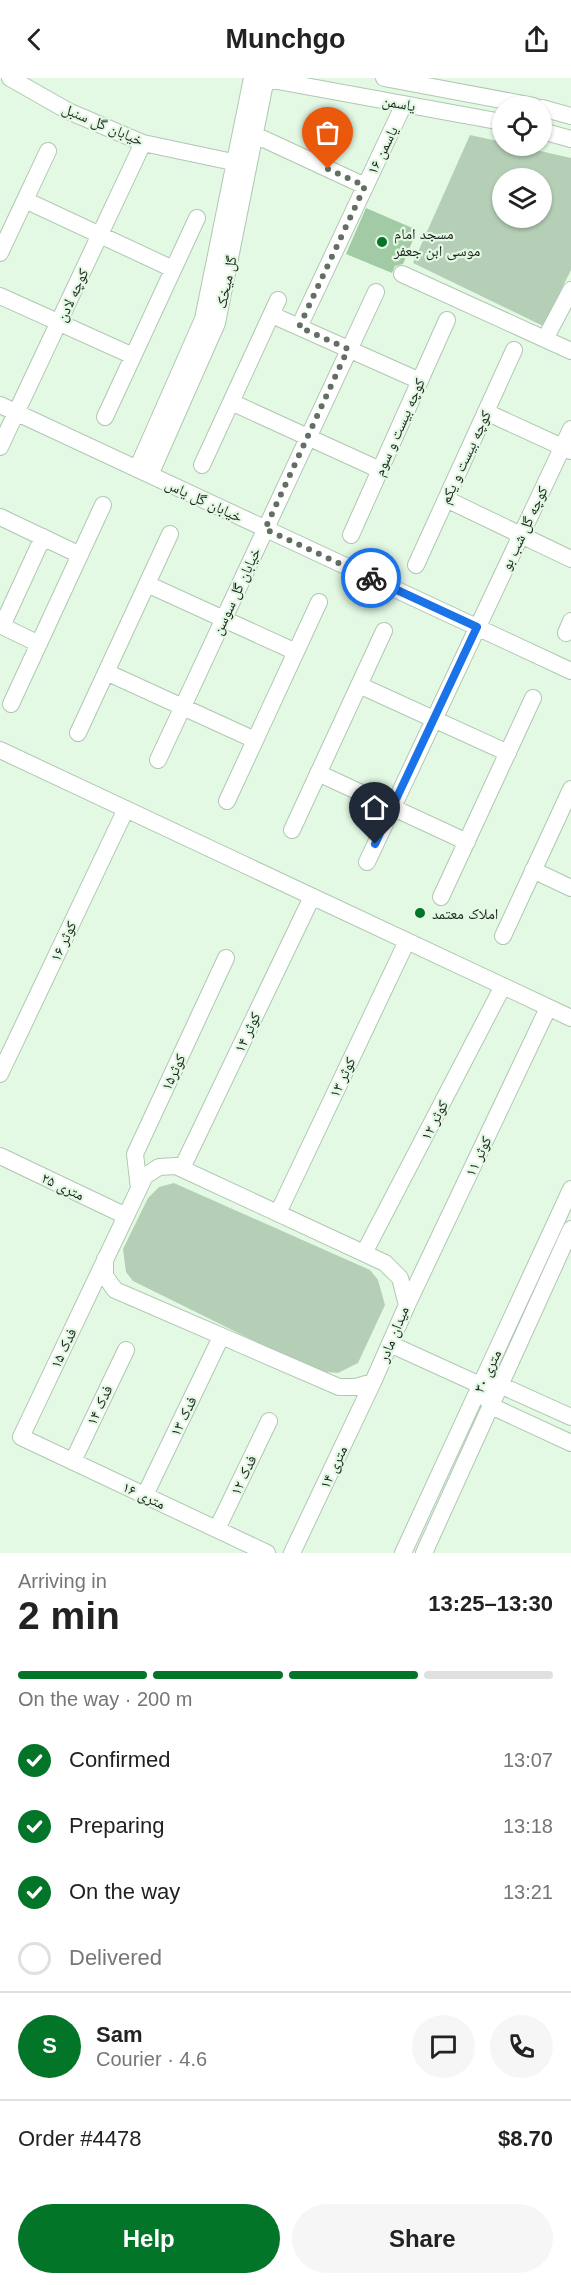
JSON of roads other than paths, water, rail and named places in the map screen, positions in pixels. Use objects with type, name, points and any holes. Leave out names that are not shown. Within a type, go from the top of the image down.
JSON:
[{"type":"street","name":"خیابان گل سنبل","points":[[10,78],[68,111],[143,143],[242,164]]},
{"type":"street","name":"یاسمن","points":[[261,78],[492,120]]},
{"type":"street","name":"گل میخک","points":[[242,164],[255,135],[261,78]]},
{"type":"street","name":"گل میخک","points":[[144,472],[217,323],[242,164],[261,78]]},
{"type":"street","name":"یاسمن","points":[[384,78],[492,98]]},
{"type":"street","name":"یاسمن ۱۶","points":[[299,327],[405,104]]},
{"type":"street","points":[[552,111],[571,116]]},
{"type":"street","points":[[552,134],[571,139]]},
{"type":"street","points":[[255,135],[365,186]]},
{"type":"street","name":"کوچه لادن","points":[[0,447],[143,143]]},
{"type":"street","points":[[0,253],[48,151]]},
{"type":"street","points":[[25,200],[173,269]]},
{"type":"street","points":[[105,417],[197,218]]},
{"type":"street","points":[[402,274],[571,351]]},
{"type":"street","points":[[545,339],[571,290]]},
{"type":"street","name":"خیابان گل سوسن","points":[[159,760],[376,292]]},
{"type":"street","points":[[0,296],[133,356]]},
{"type":"street","points":[[202,465],[275,307],[299,327],[420,381]]},
{"type":"street","name":"کوچه بیست و سوم","points":[[351,535],[447,320]]},
{"type":"street","name":"کوچه بیست و یکم","points":[[416,565],[514,350]]},
{"type":"street","points":[[231,402],[380,470]]},
{"type":"street","name":"خیابان گل یاس","points":[[0,405],[571,671]]},
{"type":"street","points":[[486,412],[567,449]]},
{"type":"street","name":"کوچه گل شب بو","points":[[367,862],[520,535],[567,449],[571,429]]},
{"type":"street","points":[[446,499],[571,560]]},
{"type":"street","points":[[12,704],[104,505]]},
{"type":"street","points":[[0,517],[80,555]]},
{"type":"street","points":[[78,733],[170,534]]},
{"type":"street","points":[[39,644],[1,625],[43,537]]},
{"type":"street","points":[[147,584],[296,652]]},
{"type":"street","points":[[227,801],[319,602]]},
{"type":"street","points":[[292,830],[384,631]]},
{"type":"street","points":[[106,672],[255,740]]},
{"type":"street","points":[[359,685],[508,753]]},
{"type":"street","points":[[441,897],[533,698]]},
{"type":"street","points":[[0,750],[571,1018]]},
{"type":"street","points":[[318,774],[467,842]]},
{"type":"street","points":[[503,936],[571,789]]},
{"type":"street","name":"کوثر ۱۶","points":[[0,1074],[126,809]]},
{"type":"street","points":[[533,870],[571,888]]},
{"type":"street","name":"کوثر ۱۴","points":[[182,1168],[312,897]]},
{"type":"street","name":"کوثر ۱۳","points":[[278,1213],[407,942]]},
{"type":"street","name":"کوثر۱۵","points":[[139,1190],[135,1154],[226,958]]},
{"type":"street","name":"کوثر ۱۲","points":[[364,1253],[503,986]]},
{"type":"street","name":"کوثر ۱۱","points":[[407,1305],[548,1008]]},
{"type":"street","name":"۲۵ متری","points":[[0,1156],[126,1216]]},
{"type":"street","points":[[105,1260],[145,1176],[159,1167],[170,1165],[182,1168]]},
{"type":"street","name":"میدان مادر","points":[[105,1260],[105,1276],[115,1290],[330,1385],[348,1388],[374,1382],[407,1305],[404,1284],[396,1272],[385,1263],[182,1168]]},
{"type":"street","name":"۳۰ متری","points":[[403,1553],[571,1189]]},
{"type":"street","name":"۳۰ متری","points":[[424,1553],[571,1229]]},
{"type":"street","name":"فدک ۱۵","points":[[21,1437],[105,1260]]},
{"type":"street","name":"فدک ۱۳","points":[[145,1495],[220,1337]]},
{"type":"street","points":[[390,1344],[480,1385],[500,1385],[571,1417]]},
{"type":"street","name":"فدک ۱۴","points":[[73,1461],[126,1350]]},
{"type":"street","name":"۱۴ متری","points":[[292,1553],[374,1382]]},
{"type":"street","points":[[480,1385],[491,1406],[571,1443]]},
{"type":"street","name":"فدک ۱۲","points":[[217,1529],[269,1421]]},
{"type":"street","name":"۱۶ متری","points":[[21,1437],[267,1553]]},
{"type":"place","name":"مسجد امام موسی ابن جعفر","points":[[382,242]]},
{"type":"place","name":"املاک معتمد","points":[[420,913]]}]
